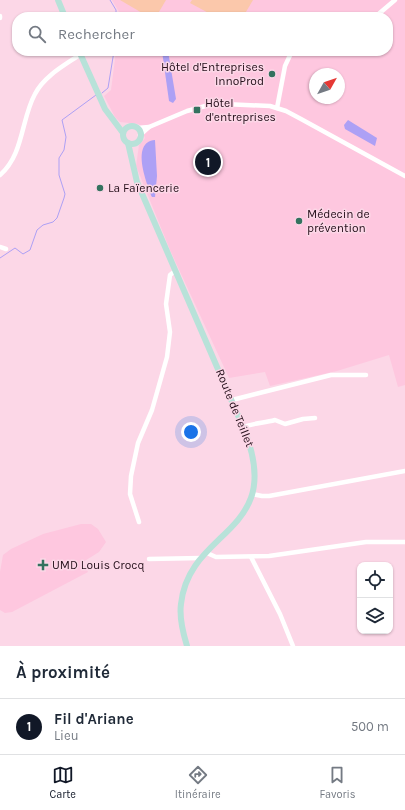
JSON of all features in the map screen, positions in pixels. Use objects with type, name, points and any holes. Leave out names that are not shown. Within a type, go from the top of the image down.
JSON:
[{"type":"main road","points":[[58,0],[63,12]]},
{"type":"main road","points":[[82,56],[105,109],[111,119],[123,133],[124,138],[128,142],[136,142],[140,135],[137,128],[120,125],[111,119]]},
{"type":"main road","points":[[123,133],[128,127]]},
{"type":"main road","name":"Route de Teillet","points":[[128,142],[137,182],[243,426],[253,453],[255,467],[252,494],[242,516],[202,558],[187,581],[180,604],[180,616],[187,646]]},
{"type":"main road","name":"Route de Teillet","points":[[132,162],[136,142]]},
{"type":"street","points":[[380,12],[394,0]]},
{"type":"street","points":[[0,175],[16,152],[32,100],[37,90],[52,75],[75,56]]},
{"type":"street","points":[[276,108],[285,66],[290,56]]},
{"type":"street","points":[[137,128],[149,127],[187,111],[209,105],[224,104],[276,108],[301,119],[405,176]]},
{"type":"street","points":[[140,135],[149,127]]},
{"type":"street","points":[[0,247],[6,249]]},
{"type":"street","points":[[139,522],[130,494],[133,461],[152,410],[167,357],[170,332],[166,304],[170,276],[175,271]]},
{"type":"street","points":[[232,400],[331,374],[366,375]]},
{"type":"street","points":[[243,426],[255,422],[264,423],[275,420],[285,424],[303,419],[315,418]]},
{"type":"street","points":[[252,494],[269,496],[405,471]]},
{"type":"street","points":[[207,553],[216,557],[251,556],[301,553],[366,542],[405,542]]},
{"type":"street","points":[[251,556],[280,614],[293,646]]},
{"type":"street","points":[[149,560],[202,558]]},
{"type":"shaded area","points":[[112,0],[405,0],[405,385],[398,387],[389,355],[337,371],[270,386],[265,372],[229,378],[170,250],[136,166],[139,145],[145,138],[139,124],[120,122],[115,117],[104,96],[111,90],[115,56],[286,56],[291,58],[292,56],[393,56],[393,12],[119,12]]},
{"type":"shaded area","points":[[120,0],[166,0],[159,12],[140,12]]},
{"type":"shaded area","points":[[192,0],[253,0],[246,12],[207,12],[190,3]]},
{"type":"shaded area","points":[[163,56],[169,56],[176,99],[173,103],[169,101]]},
{"type":"shaded area","points":[[348,120],[377,138],[375,146],[345,129],[344,125]]},
{"type":"shaded area","points":[[155,140],[157,176],[155,197],[152,197],[144,174],[142,155],[143,148],[147,142]]},
{"type":"shaded area","name":"UMD Louis Crocq","points":[[81,524],[91,524],[98,529],[106,542],[99,552],[83,562],[88,572],[12,612],[5,613],[0,610],[0,572],[3,555],[11,549],[43,534]]},
{"type":"waterway","points":[[110,0],[116,12]]},
{"type":"waterway","points":[[102,93],[108,88],[113,56]]},
{"type":"waterway","points":[[0,258],[15,248],[23,254],[30,250],[37,230],[43,225],[53,222],[57,218],[65,194],[59,175],[59,158],[64,150],[66,137],[62,120],[96,95]]},
{"type":"place","name":"Hôtel d'Entreprises InnoProd","points":[[272,74]]},
{"type":"place","name":"Hôtel d'entreprises","points":[[197,110]]},
{"type":"place","name":"Fil d'Ariane","points":[[208,162]]},
{"type":"place","name":"La Faïencerie","points":[[100,188]]},
{"type":"place","name":"Médecin de prévention","points":[[299,221]]},
{"type":"place","name":"UMD Louis Crocq","points":[[43,565]]}]
